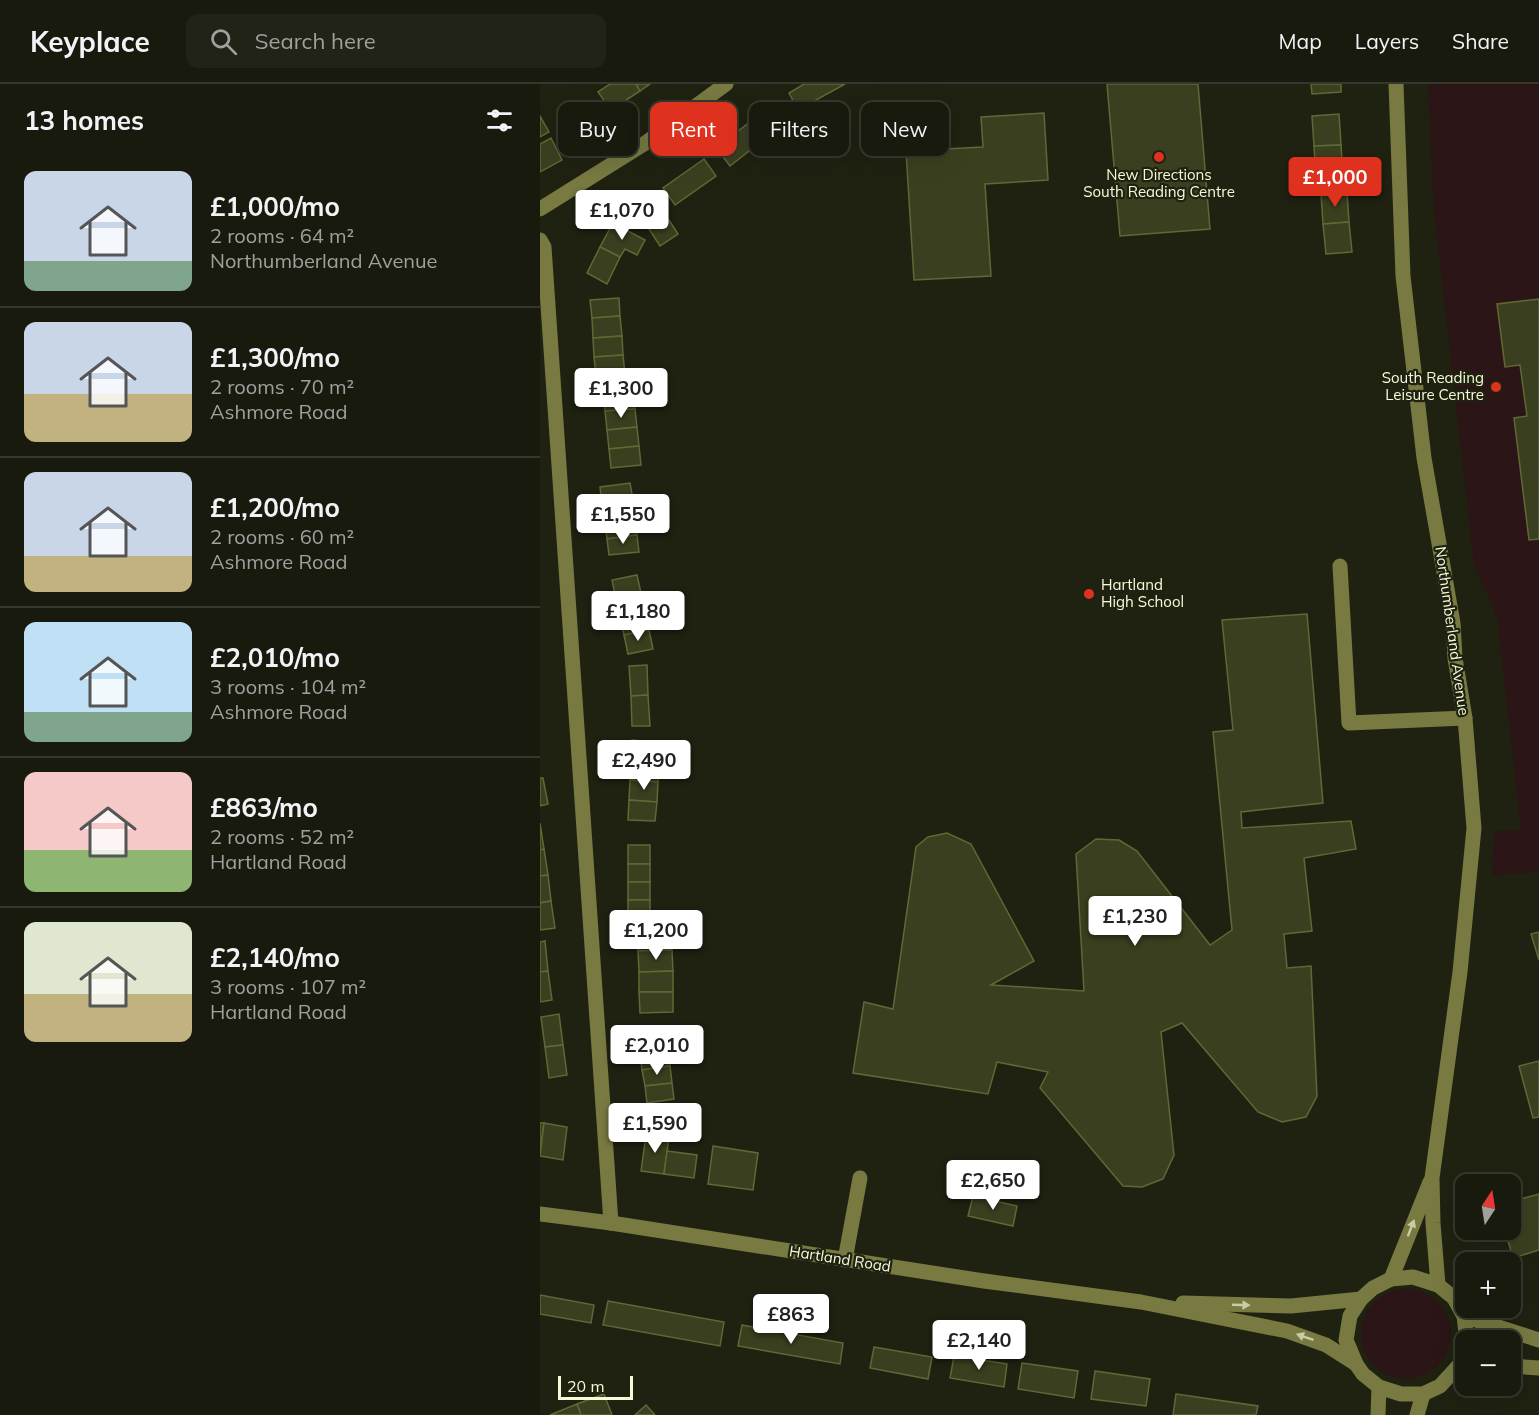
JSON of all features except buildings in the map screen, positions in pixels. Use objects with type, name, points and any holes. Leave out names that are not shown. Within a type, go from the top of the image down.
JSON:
[{"type":"street","name":"Northumberland Avenue","points":[[1396,84],[1403,276],[1424,458],[1453,623],[1455,658],[1465,718],[1474,828],[1460,972],[1432,1178],[1438,1285]]},
{"type":"street","points":[[540,209],[644,144],[721,85]]},
{"type":"street","points":[[540,240],[544,247],[611,1223]]},
{"type":"street","points":[[1340,566],[1349,723],[1465,718]]},
{"type":"street","points":[[844,1260],[860,1178]]},
{"type":"street","name":"Northumberland Avenue","points":[[1391,1279],[1432,1178]]},
{"type":"street","name":"Hartland Road","points":[[540,1214],[984,1281],[1141,1302],[1287,1331],[1326,1345],[1356,1364]]},
{"type":"street","points":[[1455,1300],[1438,1285],[1413,1277],[1391,1279],[1373,1288],[1361,1299],[1350,1316],[1346,1340],[1363,1374],[1379,1387],[1401,1394],[1423,1394],[1440,1386],[1455,1371]]},
{"type":"street","name":"Hartland Road","points":[[1141,1302],[1291,1306],[1361,1299]]},
{"type":"street","points":[[1470,1318],[1539,1340]]},
{"type":"street","points":[[1521,1367],[1539,1368]]},
{"type":"street","points":[[1378,1415],[1379,1387]]},
{"type":"street","points":[[1417,1415],[1423,1394]]},
{"type":"shaded area","name":"South Reading Leisure Centre","points":[[1428,84],[1539,84],[1539,872],[1492,875],[1494,831],[1521,830],[1497,616],[1474,564],[1434,210]]},
{"type":"shaded area","points":[[1406,1289],[1423,1292],[1438,1302],[1448,1317],[1451,1334],[1448,1351],[1438,1366],[1423,1376],[1406,1379],[1389,1376],[1374,1366],[1364,1351],[1361,1334],[1364,1317],[1374,1302],[1389,1292]]},
{"type":"place","name":"New Directions South Reading Centre","points":[[1159,157]]},
{"type":"place","name":"South Reading Leisure Centre","points":[[1496,387]]},
{"type":"place","name":"Hartland High School","points":[[1089,594]]}]
